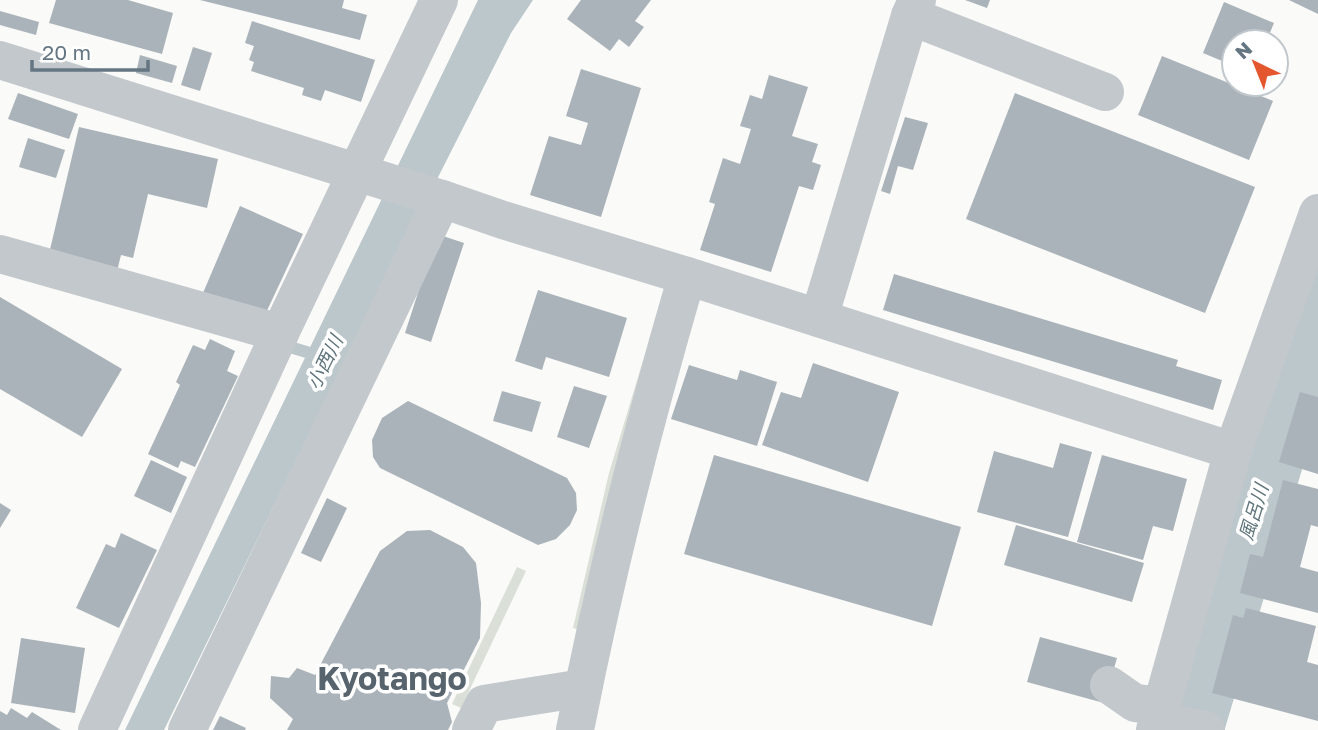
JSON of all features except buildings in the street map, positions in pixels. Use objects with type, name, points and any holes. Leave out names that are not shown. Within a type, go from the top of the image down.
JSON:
[{"type":"street","points":[[97,730],[280,333],[364,175],[439,0]]},
{"type":"street","points":[[819,318],[914,8],[1105,92]]},
{"type":"street","points":[[0,60],[439,197],[503,220],[687,276],[1233,451]]},
{"type":"street","points":[[187,730],[439,197]]},
{"type":"street","points":[[1158,718],[1233,451],[1318,214]]},
{"type":"street","points":[[0,254],[280,333]]},
{"type":"street","points":[[575,730],[599,608],[647,414],[687,276]]},
{"type":"street","points":[[1109,685],[1158,718],[1206,730]]},
{"type":"street","points":[[471,730],[484,704],[583,688]]},
{"type":"shaded area","points":[[658,311],[581,630],[573,628],[609,473]]},
{"type":"shaded area","points":[[517,567],[526,571],[461,708],[452,704]]},
{"type":"water","name":"小西川","points":[[478,0],[533,0],[511,33],[338,375],[164,730],[125,730]]},
{"type":"waterway","name":"風呂川","points":[[1188,730],[1318,293]]},
{"type":"waterway","name":"小西川","points":[[280,344],[323,357]]},
{"type":"district","name":"Kyotango","points":[[392,678]]}]
